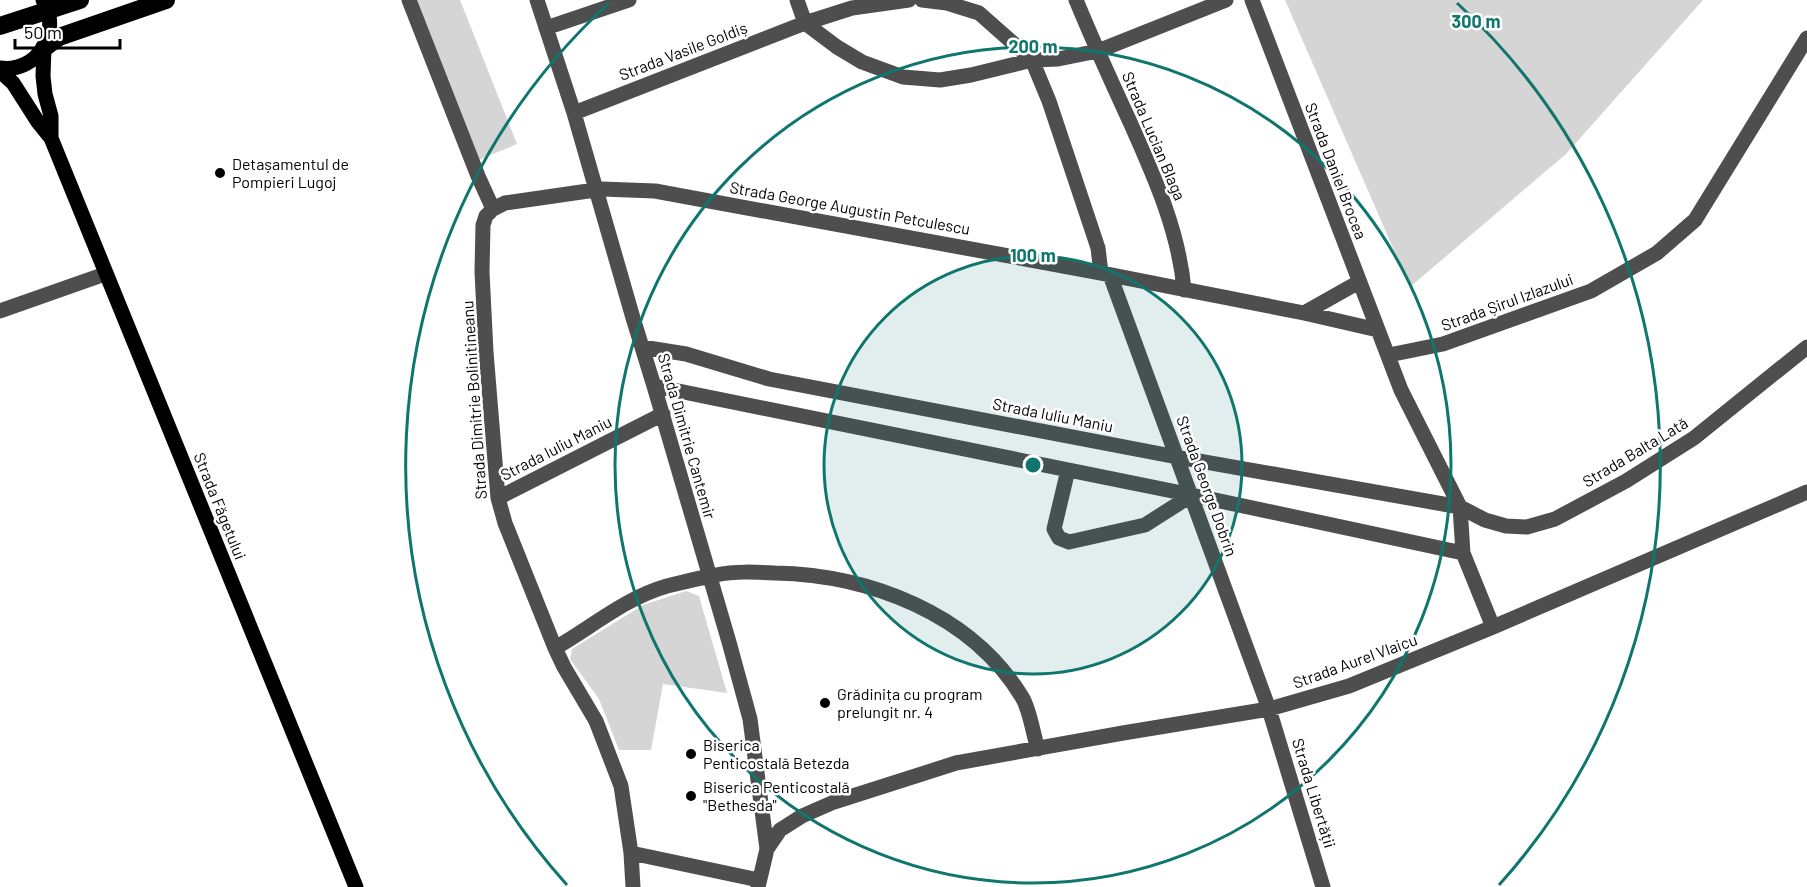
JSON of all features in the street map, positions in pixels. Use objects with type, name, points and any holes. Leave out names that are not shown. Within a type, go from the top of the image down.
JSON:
[{"type":"highway","points":[[0,26],[80,0]]},
{"type":"highway","points":[[44,48],[59,37],[166,0]]},
{"type":"main road","name":"Strada Făgetului","points":[[0,70],[23,65],[44,48],[48,39],[50,21],[49,12],[43,0]]},
{"type":"main road","name":"Strada Făgetului","points":[[44,48],[43,76],[51,116],[51,138]]},
{"type":"main road","name":"Strada Făgetului","points":[[0,70],[13,83],[51,138],[356,887]]},
{"type":"street","points":[[409,0],[493,209],[505,203],[596,190]]},
{"type":"street","name":"Strada Dimitrie Cantemir","points":[[537,0],[574,113],[750,719],[767,849],[759,884]]},
{"type":"street","points":[[546,28],[628,0]]},
{"type":"street","points":[[797,0],[806,23],[862,62],[903,77],[940,80],[1032,60],[1058,59],[1098,51],[1226,0]]},
{"type":"street","name":"Strada Vasile Goldiș","points":[[574,113],[806,23],[852,8],[909,0]]},
{"type":"street","points":[[922,0],[947,3],[979,13],[1032,60],[1049,101],[1105,274]]},
{"type":"street","name":"Strada Lucian Blaga","points":[[1076,0],[1156,180],[1176,240],[1183,270],[1184,290]]},
{"type":"street","name":"Strada Daniel Brocea","points":[[1252,0],[1389,355]]},
{"type":"street","name":"Strada Șirul Izlazului","points":[[1389,355],[1443,344],[1591,291],[1657,253],[1695,220],[1807,38]]},
{"type":"street","name":"Strada George Augustin Petculescu","points":[[596,190],[655,190],[1105,274],[1378,330]]},
{"type":"street","name":"Strada Dimitrie Bolinitineanu","points":[[493,209],[486,216],[483,225],[482,272],[498,498],[505,523],[555,648],[596,721],[621,786],[631,853],[633,887]]},
{"type":"street","points":[[0,311],[105,274]]},
{"type":"street","name":"Strada George Dobrin","points":[[1105,274],[1178,457],[1269,710]]},
{"type":"street","points":[[1304,313],[1359,282]]},
{"type":"street","name":"Strada Iuliu Maniu","points":[[642,347],[686,354],[770,379],[1178,457],[1460,507]]},
{"type":"street","name":"Strada Balta Lată","points":[[1460,507],[1485,520],[1506,526],[1527,526],[1556,519],[1626,481],[1694,438],[1807,347]]},
{"type":"street","points":[[1389,355],[1401,390],[1460,507],[1463,553],[1493,627]]},
{"type":"street","points":[[654,386],[1192,495],[1463,553]]},
{"type":"street","name":"Strada Iuliu Maniu","points":[[498,498],[663,414]]},
{"type":"street","points":[[1068,470],[1054,529],[1059,538],[1069,542],[1145,525],[1192,495]]},
{"type":"street","name":"Strada Aurel Vlaicu","points":[[767,849],[780,830],[802,816],[834,802],[956,764],[1269,710],[1349,686],[1493,627],[1807,492]]},
{"type":"street","points":[[555,648],[636,597],[665,587],[709,577],[747,572],[795,573],[852,582],[896,596],[938,615],[999,665],[1023,699],[1038,749]]},
{"type":"street","name":"Strada Libertății","points":[[1269,710],[1323,887]]},
{"type":"street","points":[[631,853],[759,884]]},
{"type":"shaded area","points":[[412,0],[460,0],[517,144],[476,161]]},
{"type":"shaded area","points":[[1285,0],[1703,0],[1566,154],[1410,287]]},
{"type":"shaded area","points":[[686,591],[699,596],[727,693],[663,684],[651,750],[619,750],[599,699],[570,659],[572,649],[643,605]]},
{"type":"place","name":"Detașamentul de Pompieri Lugoj","points":[[220,173]]},
{"type":"place","name":"Grădinița cu program prelungit nr. 4","points":[[825,703]]},
{"type":"place","name":"Biserica Penticostală Betezda","points":[[691,754]]},
{"type":"place","name":"Biserica Penticostală \"Bethesda\"","points":[[691,796]]}]
